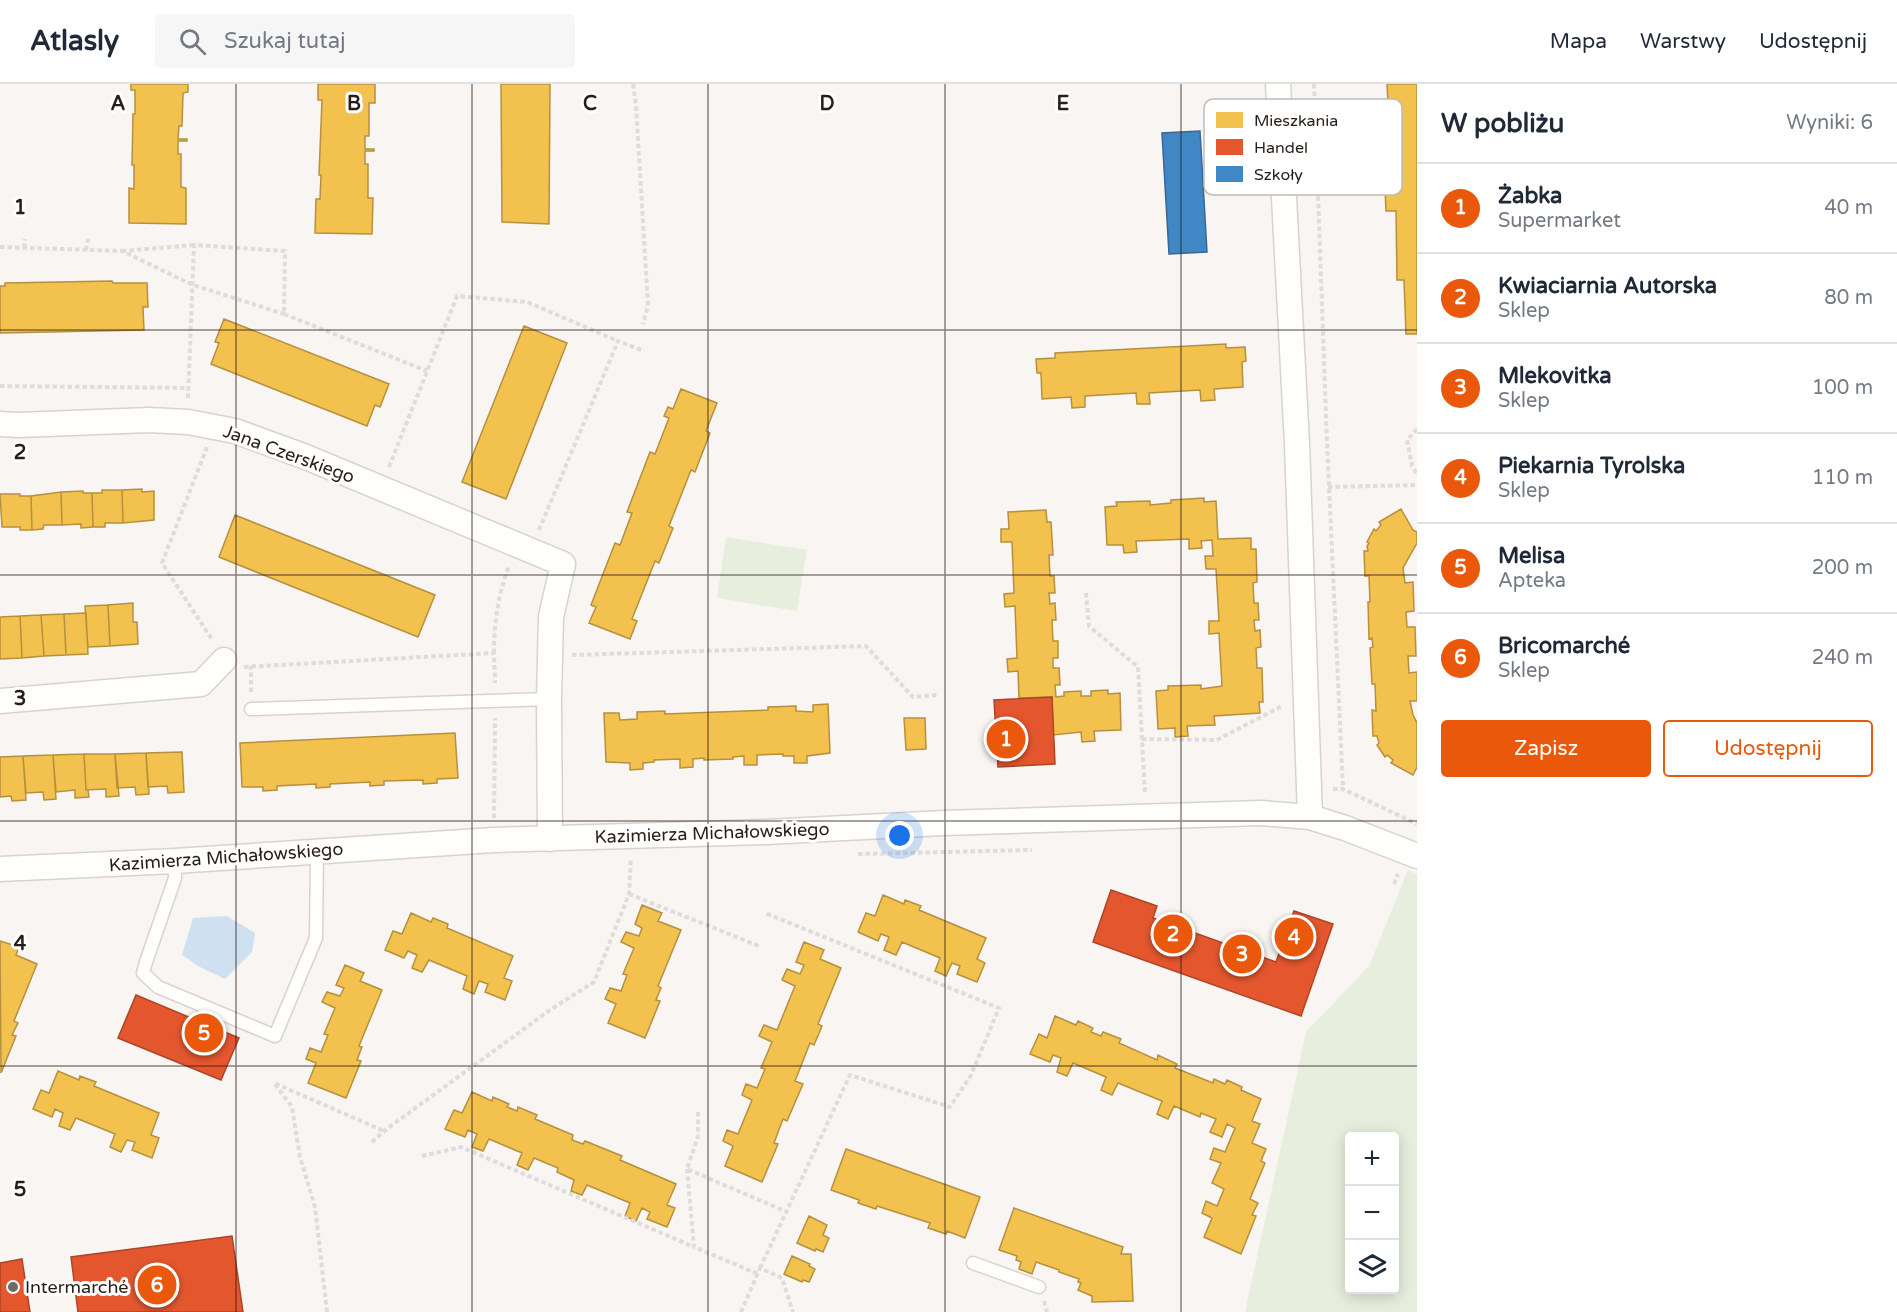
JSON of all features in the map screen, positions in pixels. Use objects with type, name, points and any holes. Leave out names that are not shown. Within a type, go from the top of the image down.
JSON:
[{"type":"street","points":[[1278,84],[1279,99]]},
{"type":"street","points":[[1283,195],[1298,488],[1310,817]]},
{"type":"street","name":"Jana Czerskiego","points":[[0,424],[149,420],[188,422],[236,431],[518,545],[563,564],[551,617],[550,656]]},
{"type":"street","points":[[550,656],[550,839]]},
{"type":"street","points":[[0,701],[201,684],[224,660]]},
{"type":"street","name":"Kazimierza Michałowskiego","points":[[0,869],[175,861],[494,840],[1261,813],[1310,817],[1417,856]]},
{"type":"lane","points":[[251,709],[549,699]]},
{"type":"lane","points":[[175,861],[175,878],[143,973],[158,987],[275,1036],[316,939],[317,851]]},
{"type":"lane","points":[[973,1263],[1039,1287]]},
{"type":"path","points":[[633,84],[648,306],[643,324]]},
{"type":"path","points":[[1314,84],[1315,99]]},
{"type":"path","points":[[1318,195],[1343,789]]},
{"type":"path","points":[[24,248],[25,239]]},
{"type":"path","points":[[86,250],[88,239]]},
{"type":"path","points":[[0,248],[122,251],[194,245],[285,251],[284,314]]},
{"type":"path","points":[[188,402],[194,245]]},
{"type":"path","points":[[122,251],[193,285],[284,314],[427,371]]},
{"type":"path","points":[[285,262],[291,263]]},
{"type":"path","points":[[386,475],[457,296],[527,302],[644,351]]},
{"type":"path","points":[[494,653],[494,620],[505,577],[525,529],[538,533],[618,341]]},
{"type":"path","points":[[0,386],[188,388]]},
{"type":"path","points":[[215,428],[162,563],[224,660]]},
{"type":"path","points":[[1417,429],[1407,440],[1412,466],[1417,474]]},
{"type":"path","points":[[1298,488],[1417,485]]},
{"type":"path","points":[[1086,593],[1089,626],[1138,667],[1146,818]]},
{"type":"path","points":[[550,656],[866,646],[913,697],[937,695]]},
{"type":"path","points":[[251,666],[251,709]]},
{"type":"path","points":[[1142,739],[1217,740],[1264,717],[1306,691]]},
{"type":"path","points":[[1309,789],[1343,789],[1417,824]]},
{"type":"path","points":[[372,1142],[550,1010],[594,982],[629,894],[631,858]]},
{"type":"path","points":[[629,894],[759,946]]},
{"type":"path","points":[[741,1312],[850,1075],[950,1107],[971,1075],[999,1008],[765,913]]},
{"type":"path","points":[[327,1312],[315,1207],[300,1157],[292,1107],[274,1083],[385,1131]]},
{"type":"path","points":[[694,1247],[687,1169],[699,1136],[698,1112]]},
{"type":"path","points":[[422,1156],[461,1147],[758,1274]]},
{"type":"path","points":[[687,1169],[787,1212]]},
{"type":"path","points":[[760,1268],[782,1278],[793,1312]]},
{"type":"green space","points":[[726,537],[807,550],[797,611],[717,598]]},
{"type":"green space","points":[[1408,870],[1417,874],[1417,1312],[1245,1312],[1306,1032],[1369,966]]},
{"type":"water","points":[[227,916],[255,933],[252,952],[225,979],[182,955],[193,918]]},
{"type":"building: Mieszkania","points":[[131,84],[188,84],[188,92],[183,93],[182,126],[179,126],[178,139],[187,139],[187,141],[178,141],[178,154],[181,154],[181,187],[186,188],[186,224],[129,223],[129,188],[134,189],[134,165],[132,165],[135,90],[131,90]]},
{"type":"building: Mieszkania","points":[[318,84],[375,84],[375,103],[369,103],[369,136],[365,136],[365,149],[374,149],[374,151],[365,151],[365,164],[368,164],[368,198],[373,198],[372,234],[315,233],[316,199],[320,199],[321,175],[319,175],[322,100],[318,100]]},
{"type":"building: Mieszkania","points":[[501,84],[550,84],[549,224],[502,222]]},
{"type":"building: Mieszkania","points":[[1387,84],[1417,84],[1417,334],[1406,334],[1404,280],[1397,280],[1396,211],[1386,211],[1385,195],[1402,195],[1402,99],[1388,99]]},
{"type":"building: Mieszkania","points":[[112,281],[113,283],[147,283],[148,307],[143,307],[144,330],[0,333],[0,286],[5,286],[5,283]]},
{"type":"building: Mieszkania","points":[[224,319],[389,384],[380,407],[375,405],[367,426],[211,364],[219,343],[215,342]]},
{"type":"building: Mieszkania","points":[[524,326],[567,343],[506,499],[462,482]]},
{"type":"building: Mieszkania","points":[[1226,344],[1226,348],[1245,347],[1246,361],[1242,362],[1243,387],[1214,389],[1215,400],[1201,401],[1200,390],[1149,393],[1150,404],[1137,404],[1136,393],[1085,396],[1085,407],[1072,408],[1071,397],[1042,399],[1041,373],[1037,373],[1036,359],[1055,358],[1055,353]]},
{"type":"building: Mieszkania","points":[[681,389],[717,403],[706,431],[710,433],[695,472],[691,470],[669,526],[673,528],[659,563],[655,561],[632,619],[637,621],[630,639],[589,623],[596,607],[591,605],[615,543],[620,545],[632,513],[627,512],[650,452],[655,454],[669,418],[664,416],[668,407],[673,409]]},
{"type":"building: Mieszkania","points":[[142,489],[142,492],[154,491],[154,520],[123,523],[122,490]]},
{"type":"building: Mieszkania","points":[[102,490],[122,490],[123,523],[105,523],[105,527],[93,527],[92,493],[102,493]]},
{"type":"building: Mieszkania","points":[[83,491],[83,493],[92,493],[93,527],[81,528],[81,524],[62,525],[61,492]]},
{"type":"building: Mieszkania","points":[[61,492],[62,525],[44,525],[43,529],[32,530],[31,496]]},
{"type":"building: Mieszkania","points":[[0,494],[31,496],[32,530],[2,527]]},
{"type":"building: Mieszkania","points":[[1204,498],[1204,502],[1216,501],[1218,539],[1251,538],[1251,549],[1256,549],[1257,582],[1253,583],[1254,603],[1258,603],[1259,620],[1254,620],[1255,631],[1260,630],[1261,647],[1256,648],[1257,668],[1262,668],[1263,702],[1259,702],[1260,713],[1214,716],[1215,725],[1187,726],[1188,736],[1175,737],[1175,728],[1158,729],[1156,691],[1168,690],[1168,686],[1201,685],[1201,689],[1222,686],[1219,633],[1209,634],[1209,621],[1219,621],[1216,569],[1206,569],[1205,556],[1213,556],[1212,540],[1201,541],[1202,548],[1189,549],[1189,539],[1136,541],[1137,552],[1124,553],[1123,545],[1107,545],[1105,507],[1117,506],[1116,502],[1150,501],[1150,505],[1171,503],[1171,500]]},
{"type":"building: Mieszkania","points":[[1401,509],[1413,530],[1417,532],[1417,543],[1403,568],[1405,583],[1413,582],[1414,611],[1406,612],[1407,627],[1415,627],[1416,656],[1408,656],[1409,673],[1417,672],[1417,701],[1410,701],[1417,723],[1417,767],[1413,775],[1391,763],[1393,760],[1387,755],[1385,757],[1377,745],[1379,743],[1377,736],[1373,736],[1372,710],[1376,711],[1375,684],[1372,684],[1370,648],[1373,647],[1372,638],[1369,639],[1369,576],[1365,576],[1364,551],[1368,551],[1369,543],[1367,542],[1374,529],[1376,531],[1381,525],[1379,522]]},
{"type":"building: Mieszkania","points":[[1046,510],[1047,522],[1051,522],[1053,555],[1049,555],[1050,576],[1054,576],[1055,593],[1049,593],[1050,604],[1055,603],[1056,620],[1052,620],[1053,641],[1058,641],[1058,658],[1053,658],[1053,668],[1059,668],[1060,685],[1055,685],[1056,697],[1064,696],[1064,692],[1081,691],[1081,696],[1091,696],[1091,691],[1108,690],[1108,694],[1120,693],[1121,730],[1094,731],[1095,741],[1082,742],[1081,732],[1053,735],[1052,697],[1019,698],[1018,671],[1008,672],[1007,659],[1017,658],[1015,606],[1005,607],[1004,594],[1014,593],[1012,542],[1001,542],[1001,529],[1009,529],[1008,512]]},
{"type":"building: Mieszkania","points":[[235,515],[435,595],[418,637],[219,557]]},
{"type":"building: Mieszkania","points":[[133,603],[133,622],[137,622],[138,644],[110,646],[108,605]]},
{"type":"building: Mieszkania","points":[[108,605],[110,646],[88,647],[85,606]]},
{"type":"building: Mieszkania","points":[[86,613],[88,654],[66,655],[64,614]]},
{"type":"building: Mieszkania","points":[[64,614],[66,655],[44,656],[41,615]]},
{"type":"building: Mieszkania","points":[[41,615],[44,656],[22,658],[20,616]]},
{"type":"building: Mieszkania","points":[[20,616],[22,658],[0,659],[0,617]]},
{"type":"building: Mieszkania","points":[[828,704],[830,753],[807,756],[807,763],[794,763],[794,756],[783,756],[783,754],[757,755],[757,765],[744,765],[744,756],[733,757],[733,759],[693,759],[693,767],[680,768],[680,759],[654,760],[654,762],[643,763],[643,769],[630,770],[630,763],[606,762],[604,713],[619,713],[620,720],[637,719],[637,712],[665,711],[665,714],[768,710],[768,707],[796,706],[796,711],[813,712],[813,705]]},
{"type":"building: Mieszkania","points":[[904,718],[925,718],[926,749],[906,750]]},
{"type":"building: Mieszkania","points":[[455,733],[458,778],[437,779],[437,783],[423,784],[423,780],[384,781],[384,785],[370,786],[370,782],[330,784],[330,787],[316,788],[316,784],[277,786],[277,790],[263,791],[263,787],[242,787],[240,743]]},
{"type":"building: Mieszkania","points":[[182,752],[184,792],[168,793],[167,786],[148,787],[146,753]]},
{"type":"building: Mieszkania","points":[[146,753],[149,794],[136,795],[135,787],[117,788],[115,754]]},
{"type":"building: Mieszkania","points":[[84,754],[115,754],[119,796],[106,797],[106,789],[86,790]]},
{"type":"building: Mieszkania","points":[[84,754],[86,790],[88,790],[89,797],[75,798],[75,790],[56,792],[53,755]]},
{"type":"building: Mieszkania","points":[[53,755],[56,799],[44,800],[43,792],[26,793],[23,756]]},
{"type":"building: Mieszkania","points":[[23,756],[26,800],[12,801],[11,796],[0,797],[0,757]]},
{"type":"building: Mieszkania","points":[[883,895],[904,904],[905,900],[921,906],[919,910],[986,938],[977,959],[985,963],[977,982],[957,974],[960,966],[952,963],[946,976],[935,971],[940,958],[902,942],[896,955],[884,950],[889,937],[881,934],[878,941],[858,932],[866,913],[875,916]]},
{"type":"building: Mieszkania","points":[[642,905],[662,913],[658,921],[681,930],[658,986],[661,988],[656,1000],[660,1001],[645,1038],[608,1023],[616,1004],[605,999],[610,988],[621,991],[627,975],[623,974],[634,948],[621,942],[626,932],[639,936],[642,928],[635,924]]},
{"type":"building: Mieszkania","points":[[411,913],[431,922],[433,918],[448,924],[447,928],[513,956],[504,978],[512,981],[505,1000],[485,992],[488,984],[479,981],[474,994],[463,989],[467,976],[429,960],[422,972],[412,968],[417,955],[408,951],[404,958],[385,950],[393,931],[402,934]]},
{"type":"building: Mieszkania","points":[[0,941],[19,947],[16,955],[37,964],[14,1021],[18,1023],[12,1035],[16,1036],[1,1073]]},
{"type":"building: Mieszkania","points":[[804,942],[824,950],[820,959],[841,968],[818,1024],[822,1026],[814,1045],[810,1043],[795,1081],[803,1084],[787,1121],[783,1119],[774,1143],[778,1144],[762,1182],[725,1166],[733,1146],[723,1141],[727,1130],[738,1134],[752,1100],[742,1095],[746,1084],[757,1088],[765,1069],[761,1068],[772,1042],[759,1036],[764,1025],[777,1030],[795,986],[782,980],[787,969],[800,974],[804,965],[796,962]]},
{"type":"building: Mieszkania","points":[[345,965],[364,973],[360,981],[382,990],[359,1046],[362,1047],[357,1060],[361,1061],[346,1098],[308,1083],[316,1063],[306,1059],[310,1048],[321,1052],[328,1035],[324,1034],[335,1008],[322,1002],[327,992],[340,996],[344,988],[336,985]]},
{"type":"building: Mieszkania","points":[[1055,1016],[1076,1025],[1078,1021],[1093,1028],[1091,1032],[1101,1036],[1103,1032],[1121,1039],[1119,1043],[1157,1060],[1158,1055],[1177,1064],[1175,1068],[1213,1083],[1214,1079],[1225,1084],[1227,1080],[1242,1087],[1241,1090],[1261,1099],[1252,1121],[1260,1124],[1252,1143],[1266,1149],[1261,1161],[1265,1163],[1250,1199],[1258,1203],[1252,1215],[1256,1216],[1241,1254],[1204,1237],[1212,1218],[1202,1213],[1206,1201],[1217,1206],[1224,1189],[1212,1183],[1221,1163],[1210,1159],[1214,1148],[1225,1152],[1235,1128],[1227,1124],[1222,1137],[1210,1132],[1216,1119],[1201,1113],[1200,1117],[1174,1106],[1168,1119],[1157,1114],[1162,1101],[1118,1083],[1112,1095],[1101,1090],[1106,1077],[1073,1063],[1067,1076],[1057,1072],[1061,1058],[1053,1055],[1050,1062],[1030,1054],[1039,1034],[1047,1038]]},
{"type":"building: Mieszkania","points":[[58,1071],[79,1080],[80,1076],[96,1082],[94,1086],[159,1113],[151,1135],[159,1138],[152,1158],[132,1150],[135,1142],[127,1140],[121,1152],[110,1147],[115,1134],[76,1118],[70,1130],[59,1126],[63,1113],[55,1109],[52,1117],[33,1109],[41,1090],[49,1093]]},
{"type":"building: Mieszkania","points":[[472,1092],[492,1101],[493,1097],[509,1104],[507,1107],[517,1111],[518,1107],[537,1115],[535,1119],[573,1135],[572,1140],[583,1144],[585,1141],[622,1156],[620,1160],[676,1184],[667,1205],[675,1208],[667,1227],[647,1219],[650,1212],[642,1208],[636,1221],[625,1216],[630,1203],[587,1185],[582,1195],[571,1191],[574,1180],[557,1172],[558,1168],[534,1158],[528,1170],[517,1165],[522,1153],[489,1139],[483,1151],[472,1147],[477,1134],[468,1130],[465,1137],[445,1129],[454,1110],[462,1113]]},
{"type":"building: Mieszkania","points":[[846,1149],[980,1197],[965,1238],[947,1231],[946,1234],[928,1228],[930,1223],[877,1206],[876,1209],[858,1203],[859,1200],[831,1190]]},
{"type":"building: Mieszkania","points":[[1014,1208],[1123,1247],[1121,1254],[1131,1254],[1133,1301],[1092,1302],[1092,1296],[1078,1290],[1081,1283],[1078,1282],[1079,1279],[1036,1262],[1032,1274],[1019,1269],[1021,1262],[1016,1260],[1017,1256],[999,1250]]},
{"type":"building: Mieszkania","points":[[809,1216],[827,1225],[823,1235],[829,1238],[823,1252],[797,1243]]},
{"type":"building: Mieszkania","points":[[792,1256],[810,1264],[809,1266],[815,1269],[809,1282],[803,1280],[802,1282],[784,1274]]},
{"type":"building: Handel","points":[[1052,697],[1055,764],[998,767],[994,700]]},
{"type":"building: Handel","points":[[1111,890],[1157,906],[1153,918],[1276,962],[1294,911],[1333,924],[1301,1016],[1093,942]]},
{"type":"building: Handel","points":[[136,995],[239,1038],[221,1080],[118,1038]]},
{"type":"building: Handel","points":[[232,1236],[243,1312],[78,1312],[71,1257]]},
{"type":"building: Handel","name":"Intermarché","points":[[22,1259],[30,1312],[0,1312],[0,1263]]},
{"type":"building: Szkoły","points":[[1200,131],[1207,252],[1169,254],[1162,133]]},
{"type":"place","name":"Żabka","points":[[1006,739]]},
{"type":"place","name":"Kwiaciarnia Autorska","points":[[1173,934]]},
{"type":"place","name":"Piekarnia Tyrolska","points":[[1294,937]]},
{"type":"place","name":"Mlekovitka","points":[[1242,954]]},
{"type":"place","name":"Melisa","points":[[204,1033]]},
{"type":"place","name":"Bricomarché","points":[[157,1285]]},
{"type":"place","name":"Intermarché","points":[[13,1287]]}]
